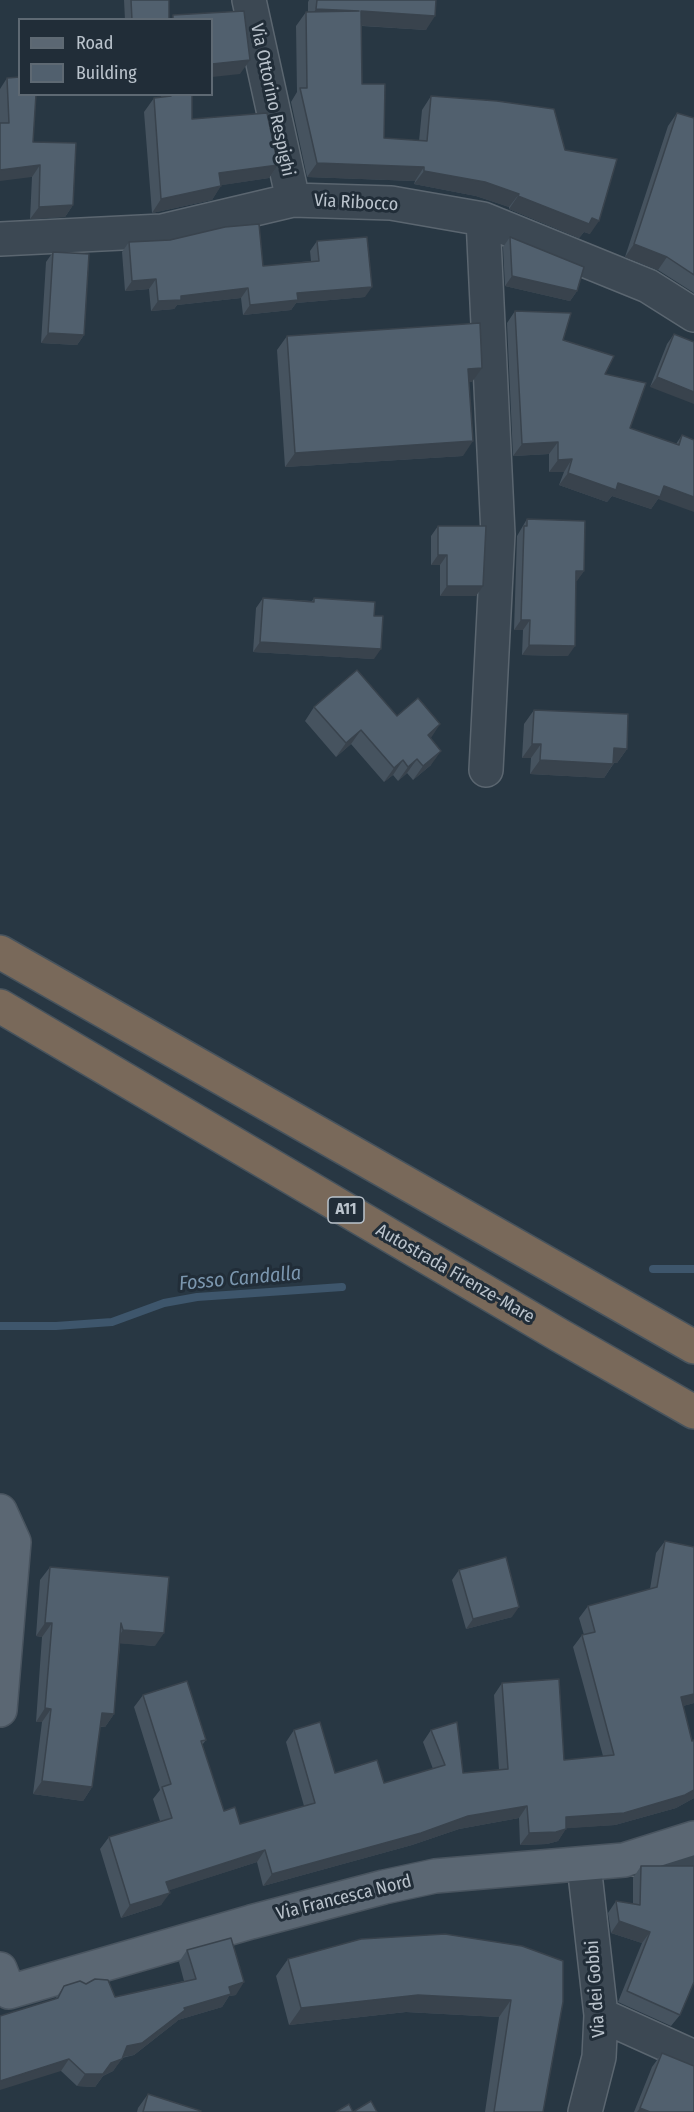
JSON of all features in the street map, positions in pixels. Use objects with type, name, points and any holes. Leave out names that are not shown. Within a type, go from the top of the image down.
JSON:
[{"type":"highway","points":[[0,952],[694,1347]]},
{"type":"highway","name":"Autostrada Firenze-Mare","points":[[0,1006],[694,1412]]},
{"type":"main road","points":[[0,1511],[14,1542],[0,1710]]},
{"type":"main road","name":"Via Francesca Nord","points":[[3,1986],[394,1884],[435,1876],[624,1860],[694,1838]]},
{"type":"street","name":"Via Ottorino Respighi","points":[[249,0],[293,200]]},
{"type":"street","name":"Via Ribocco","points":[[0,239],[162,231],[293,200],[391,203],[483,219],[648,286],[694,315]]},
{"type":"street","points":[[483,219],[498,534],[486,770]]},
{"type":"street","points":[[624,1860],[694,1859]]},
{"type":"street","name":"Via dei Gobbi","points":[[584,1864],[601,2015],[599,2057],[585,2112]]},
{"type":"street","points":[[601,2015],[694,2057]]},
{"type":"building","points":[[131,0],[169,0],[169,18],[132,18]]},
{"type":"building","points":[[317,0],[436,0],[435,16],[361,11],[362,84],[385,84],[384,138],[427,141],[431,96],[497,101],[554,109],[565,150],[617,159],[599,221],[592,218],[589,224],[485,182],[424,171],[424,167],[317,163],[300,88],[307,88],[306,12],[359,11],[316,9]]},
{"type":"building","points":[[244,11],[250,60],[213,64],[213,18],[173,18],[173,15]]},
{"type":"building","points":[[18,77],[18,96],[36,96],[33,142],[76,143],[73,205],[39,207],[40,165],[0,170],[0,123],[9,123],[7,78]]},
{"type":"building","points":[[192,96],[192,119],[267,113],[278,165],[219,173],[221,186],[161,199],[154,98]]},
{"type":"building","points":[[677,113],[694,118],[694,275],[667,257],[634,244]]},
{"type":"building","points":[[259,224],[263,266],[319,261],[317,241],[367,237],[372,287],[297,293],[298,300],[250,305],[248,288],[181,296],[181,300],[158,301],[156,279],[132,281],[129,242],[170,240],[225,227]]},
{"type":"building","points":[[510,237],[584,267],[577,291],[512,276]]},
{"type":"building","points":[[53,252],[89,254],[84,335],[48,333]]},
{"type":"building","points":[[515,311],[571,313],[563,340],[614,356],[605,374],[646,383],[630,428],[679,445],[682,435],[694,440],[694,497],[664,486],[660,497],[618,483],[616,490],[568,473],[572,459],[558,460],[558,442],[522,444]]},
{"type":"building","points":[[480,323],[482,368],[468,369],[473,441],[295,453],[287,336]]},
{"type":"building","points":[[674,334],[694,342],[694,392],[657,377]]},
{"type":"building","points":[[527,519],[585,521],[584,571],[576,571],[575,646],[529,645],[530,620],[521,620],[524,526],[527,526]]},
{"type":"building","points":[[438,526],[486,526],[483,586],[447,586],[447,555],[438,555]]},
{"type":"building","points":[[263,598],[314,602],[314,598],[375,602],[374,616],[383,616],[381,649],[260,642]]},
{"type":"building","points":[[357,670],[397,716],[418,698],[440,724],[428,735],[441,751],[423,766],[417,759],[408,767],[403,760],[394,768],[361,730],[346,743],[314,707]]},
{"type":"building","points":[[534,710],[628,714],[627,749],[614,748],[613,764],[540,760],[541,744],[532,744]]},
{"type":"building","points":[[665,1541],[694,1547],[694,1694],[681,1697],[692,1741],[694,1740],[694,1790],[685,1795],[624,1813],[566,1817],[566,1829],[556,1832],[529,1833],[527,1806],[468,1816],[421,1833],[272,1874],[265,1850],[166,1882],[170,1893],[130,1905],[109,1837],[172,1818],[162,1787],[171,1784],[143,1695],[187,1681],[206,1740],[201,1741],[224,1811],[235,1807],[240,1824],[315,1803],[294,1730],[320,1722],[335,1773],[377,1760],[384,1783],[445,1765],[431,1730],[457,1722],[463,1773],[508,1769],[502,1683],[559,1679],[564,1760],[614,1755],[582,1635],[595,1632],[588,1606],[657,1587]]},
{"type":"building","points":[[506,1557],[519,1607],[473,1619],[459,1570]]},
{"type":"building","points":[[50,1567],[169,1577],[164,1633],[123,1630],[121,1623],[114,1714],[102,1713],[92,1787],[42,1781],[51,1709],[45,1708],[52,1623],[45,1623]]},
{"type":"building","points":[[641,1866],[694,1866],[694,1982],[680,2015],[627,1991],[650,1932],[619,1921],[616,1901],[640,1905]]},
{"type":"building","points":[[445,1934],[522,1946],[563,1961],[563,2002],[543,2112],[494,2112],[511,2000],[418,1995],[301,2008],[288,1959],[361,1939]]},
{"type":"building","points":[[231,1938],[244,1982],[229,1987],[231,1994],[184,2008],[185,2010],[142,2043],[127,2046],[122,2059],[111,2063],[103,2074],[85,2074],[69,2059],[0,2081],[0,2016],[58,1998],[64,1986],[80,1981],[86,1984],[95,1979],[108,1980],[115,1997],[196,1979],[187,1950]]},
{"type":"building","points":[[662,2053],[694,2066],[694,2112],[650,2112],[640,2108]]},
{"type":"building","points":[[148,2094],[201,2111],[143,2112]]},
{"type":"building","points":[[371,2101],[377,2112],[353,2112]]},
{"type":"building","points":[[349,2104],[353,2112],[336,2112]]},
{"type":"waterway","name":"Fosso Candalla","points":[[653,1269],[694,1269]]},
{"type":"waterway","name":"Fosso Candalla","points":[[0,1326],[56,1326],[112,1322],[164,1303],[197,1297],[342,1287]]}]
